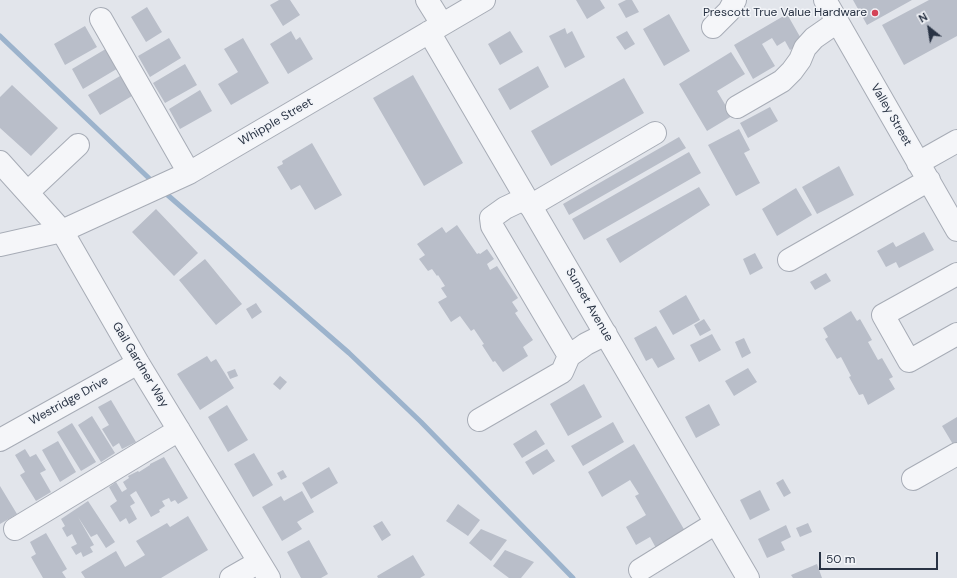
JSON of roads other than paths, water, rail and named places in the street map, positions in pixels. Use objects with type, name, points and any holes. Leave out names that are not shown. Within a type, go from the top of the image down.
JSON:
[{"type":"street","name":"Sunset Avenue","points":[[427,0],[436,28],[528,202],[716,523],[743,577]]},
{"type":"street","name":"Whipple Street","points":[[0,245],[62,231],[189,173],[484,0]]},
{"type":"street","points":[[713,27],[729,11],[735,0]]},
{"type":"street","name":"Valley Street","points":[[825,0],[957,230]]},
{"type":"street","points":[[101,19],[189,173]]},
{"type":"street","points":[[737,107],[782,81],[792,71],[800,60],[805,48],[814,38],[837,22]]},
{"type":"street","points":[[569,356],[492,226],[491,218],[505,208],[528,202],[654,133]]},
{"type":"street","points":[[789,260],[923,172],[957,141]]},
{"type":"street","points":[[28,192],[78,145]]},
{"type":"street","name":"Gail Gardner Way","points":[[0,162],[62,231],[138,362],[264,570]]},
{"type":"street","points":[[957,274],[883,315],[909,361],[957,334]]},
{"type":"street","points":[[479,420],[562,372],[569,356],[586,344],[606,334]]},
{"type":"street","name":"Westridge Drive","points":[[0,440],[138,362]]},
{"type":"street","points":[[15,529],[179,430]]},
{"type":"street","points":[[913,479],[957,454]]},
{"type":"street","points":[[640,570],[716,523]]},
{"type":"street","points":[[231,578],[264,570]]},
{"type":"waterway","points":[[0,36],[154,183]]},
{"type":"waterway","points":[[163,191],[349,353],[421,422],[573,578]]},
{"type":"place","name":"Prescott True Value Hardware","points":[[875,13]]}]
